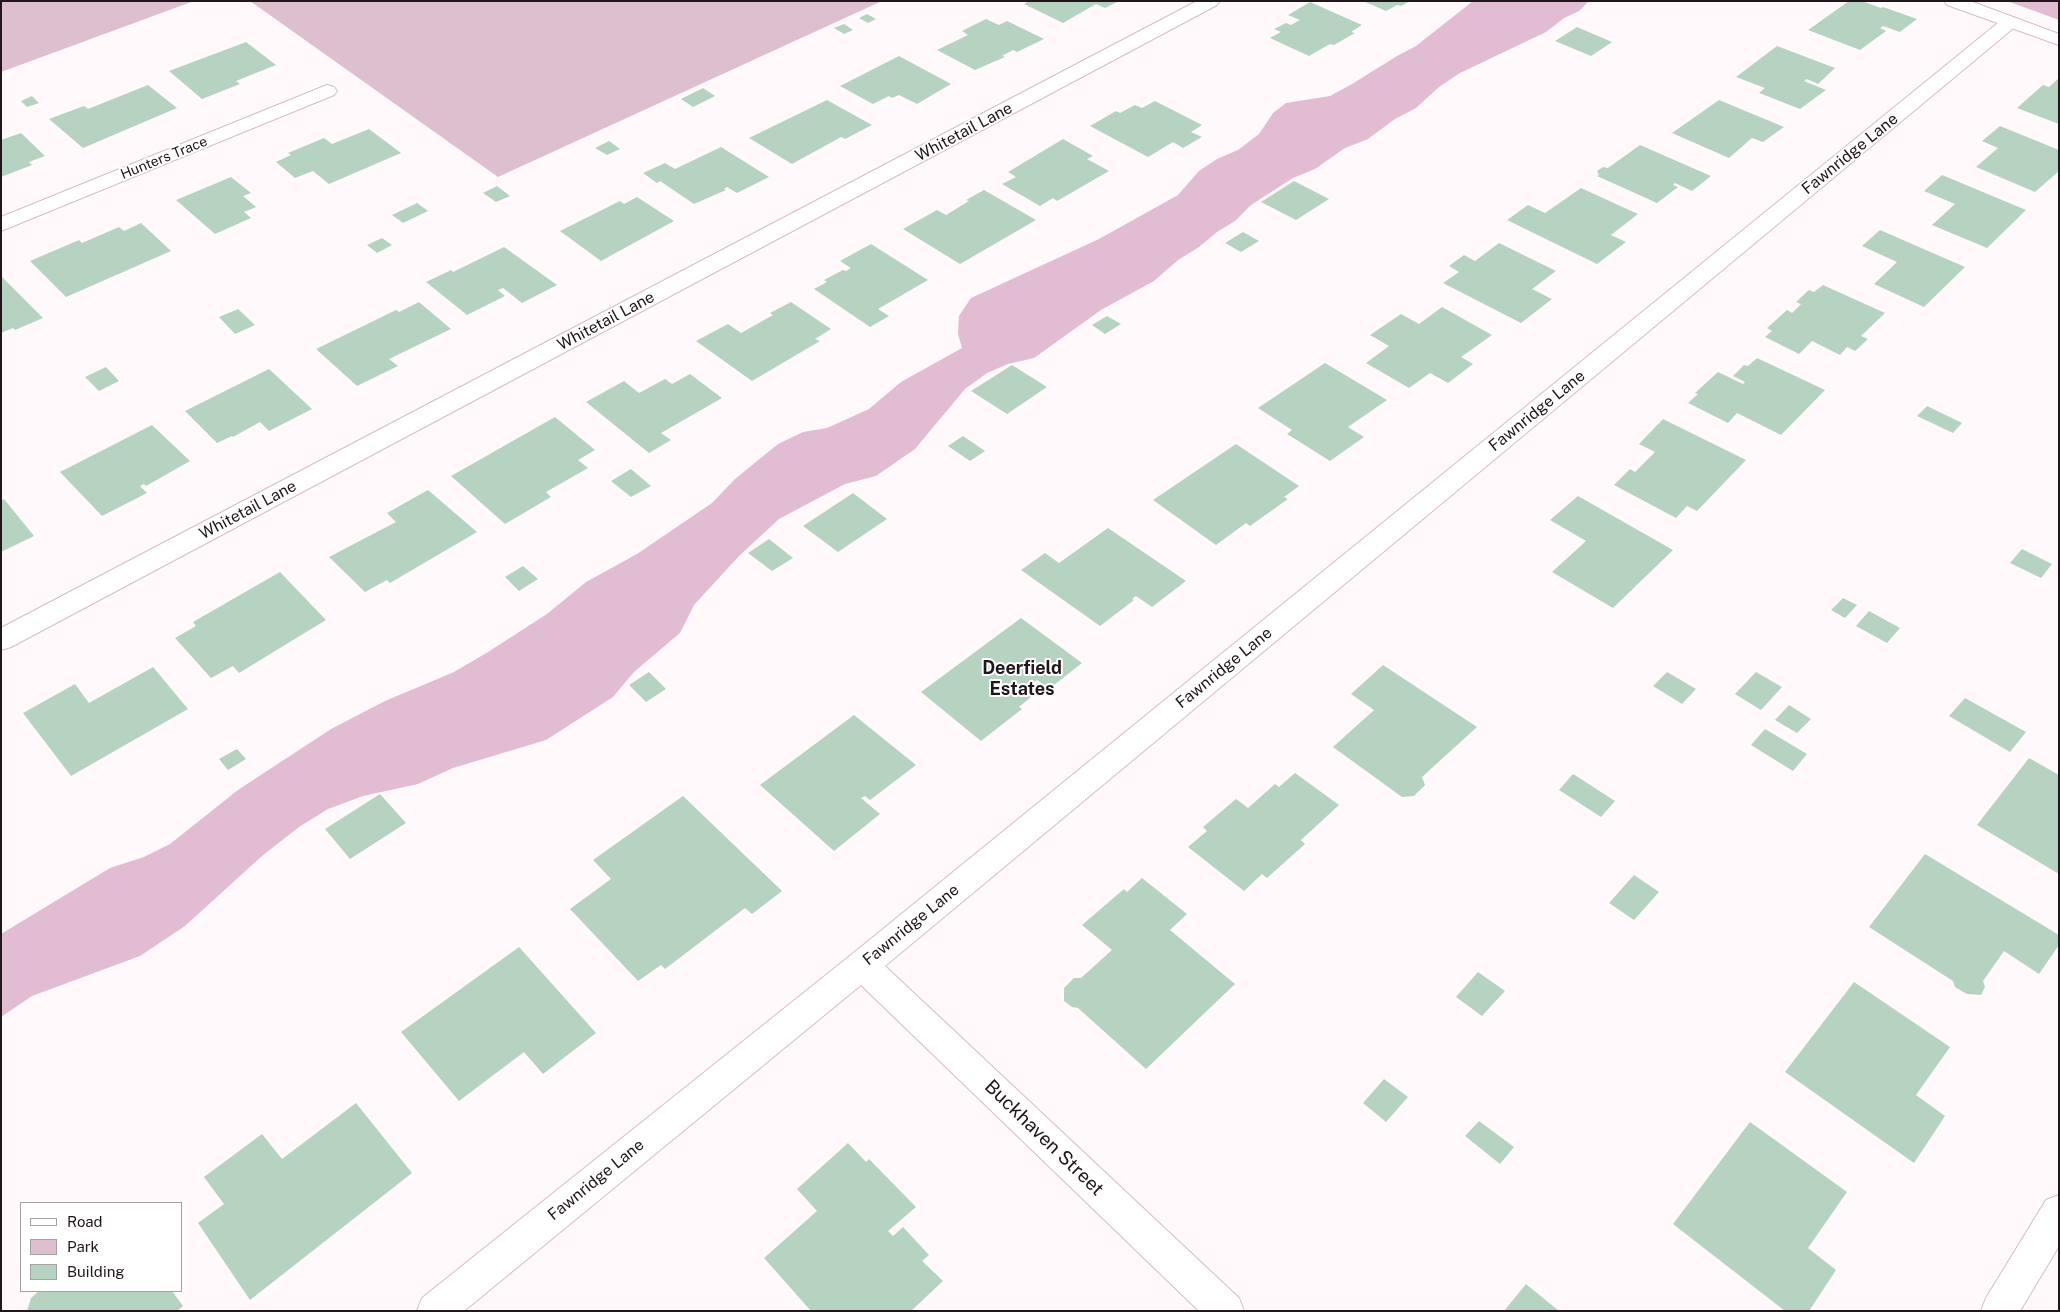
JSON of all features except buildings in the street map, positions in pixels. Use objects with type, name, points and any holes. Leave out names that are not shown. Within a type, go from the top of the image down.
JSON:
[{"type":"street","name":"Whitetail Lane","points":[[1,640],[1211,1]]},
{"type":"street","points":[[1953,1],[2059,40]]},
{"type":"street","name":"Fawnridge Lane","points":[[435,1311],[862,965],[2010,22]]},
{"type":"street","name":"Hunters Trace","points":[[1,225],[327,91]]},
{"type":"street","name":"Buckhaven Street","points":[[862,965],[1226,1311]]},
{"type":"street","points":[[1999,1311],[2059,1212]]},
{"type":"green space","points":[[1,1],[194,1],[1,72]]},
{"type":"green space","points":[[250,1],[882,1],[498,177]]},
{"type":"shaded area","points":[[1473,1],[1589,1],[1579,11],[1564,18],[1546,32],[1460,73],[1439,87],[1416,108],[1395,119],[1368,139],[1345,148],[1315,169],[1293,178],[1251,205],[1235,221],[1178,260],[1154,281],[1101,310],[1034,358],[1008,364],[987,373],[965,389],[915,449],[876,476],[845,484],[779,519],[739,556],[694,605],[680,633],[634,672],[613,697],[546,740],[453,768],[418,784],[363,796],[328,809],[299,827],[262,856],[185,926],[140,956],[32,996],[1,1017],[1,934],[110,868],[144,857],[170,844],[238,790],[331,729],[385,701],[454,672],[488,652],[547,614],[586,582],[637,554],[712,503],[735,479],[778,444],[803,432],[827,428],[869,409],[901,382],[962,348],[958,334],[959,316],[971,298],[1099,239],[1178,195],[1199,171],[1217,159],[1238,150],[1259,134],[1273,113],[1286,103],[1330,96],[1352,84],[1416,46]]},
{"type":"shaded area","points":[[2007,1],[2059,1],[2059,20]]},
{"type":"district","name":"Deerfield Estates","points":[[1022,678]]}]
